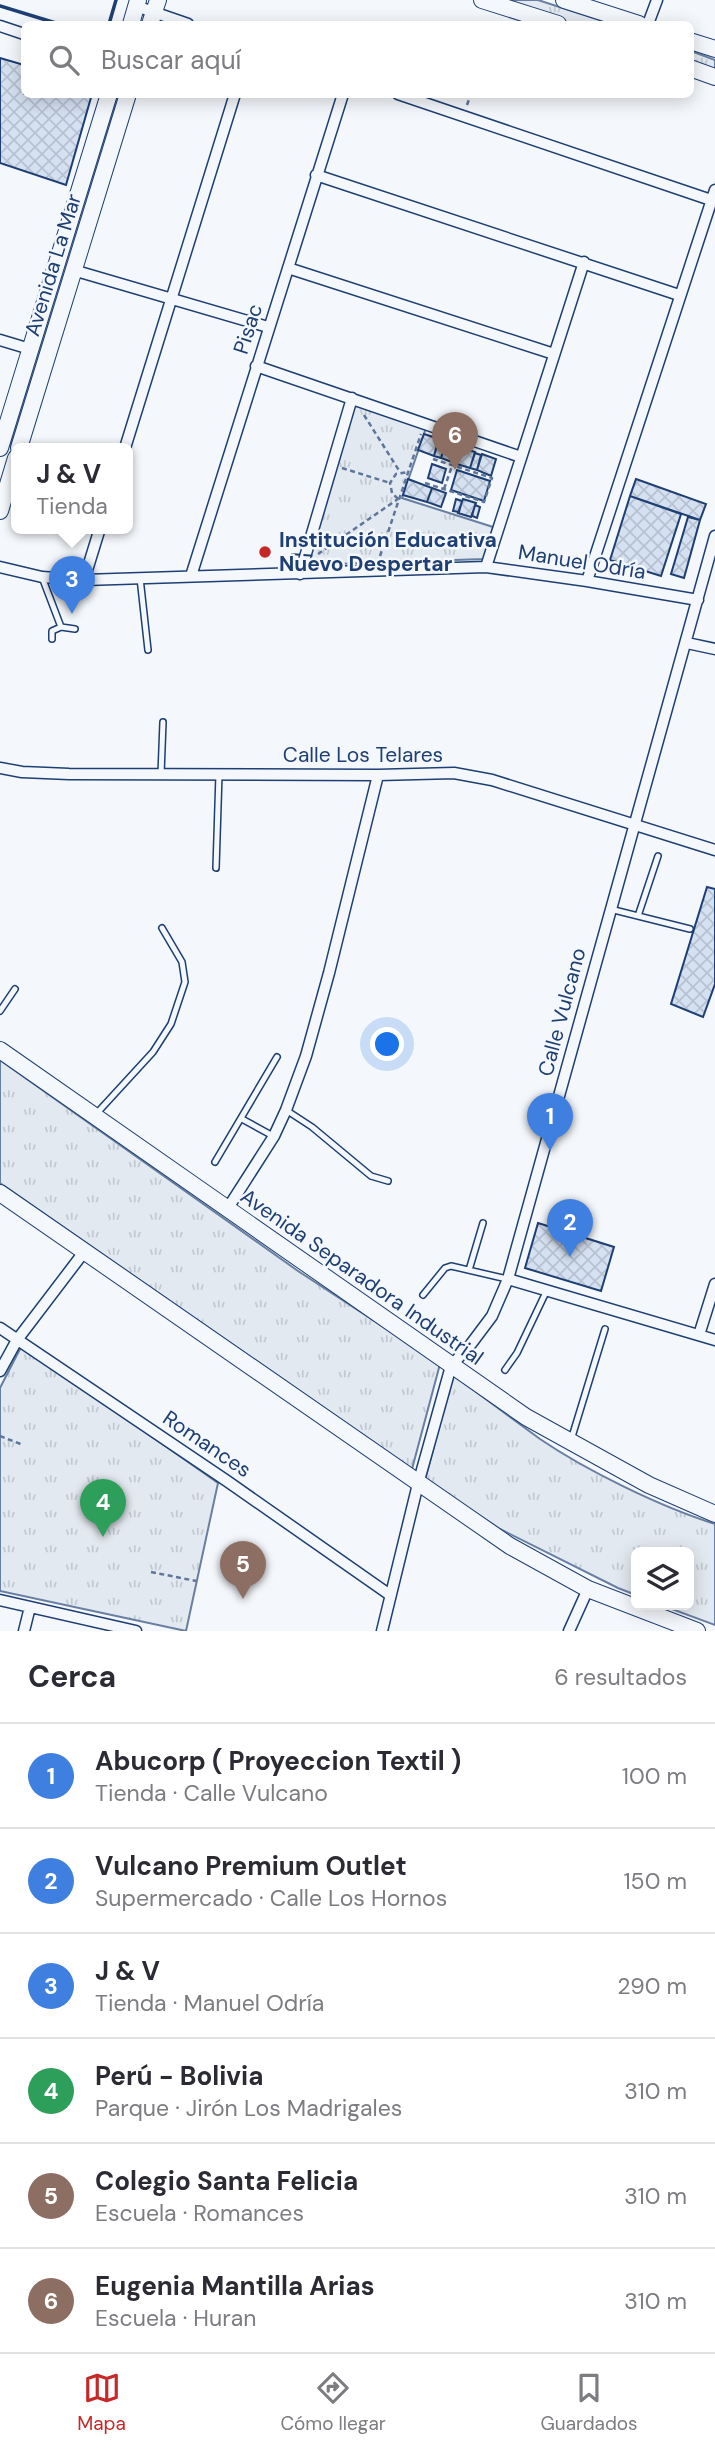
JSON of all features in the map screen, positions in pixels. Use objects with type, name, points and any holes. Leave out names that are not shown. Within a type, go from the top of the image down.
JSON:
[{"type":"main road","points":[[482,0],[548,21]]},
{"type":"main road","points":[[564,0],[630,21]]},
{"type":"main road","points":[[132,21],[137,3]]},
{"type":"main road","points":[[694,42],[715,49]]},
{"type":"main road","points":[[694,69],[715,76]]},
{"type":"main road","name":"Avenida La Mar","points":[[0,447],[108,98]]},
{"type":"main road","name":"Avenida La Mar","points":[[21,443],[127,98]]},
{"type":"main road","points":[[0,511],[11,475]]},
{"type":"main road","name":"Avenida Separadora Industrial","points":[[0,1049],[526,1417],[649,1485],[715,1514]]},
{"type":"main road","points":[[0,1193],[510,1546],[588,1589],[696,1631]]},
{"type":"street","points":[[650,21],[657,0]]},
{"type":"street","points":[[137,3],[180,21]]},
{"type":"street","points":[[0,26],[21,33]]},
{"type":"street","points":[[127,443],[234,98]]},
{"type":"street","name":"Pisac","points":[[191,576],[342,98]]},
{"type":"street","points":[[410,98],[713,195],[587,581]]},
{"type":"street","points":[[316,175],[679,295]]},
{"type":"street","points":[[486,567],[584,262]]},
{"type":"street","points":[[288,268],[554,354]]},
{"type":"street","points":[[73,270],[268,327]]},
{"type":"street","points":[[0,340],[30,349]]},
{"type":"street","points":[[256,366],[521,457]]},
{"type":"street","points":[[300,574],[352,398]]},
{"type":"street","points":[[84,580],[98,534]]},
{"type":"street","name":"Calle Vulcano","points":[[383,1631],[418,1484],[451,1366],[492,1316],[508,1279],[715,536]]},
{"type":"street","name":"Manuel Odría","points":[[0,567],[42,577],[84,580],[486,567],[698,600]]},
{"type":"street","points":[[687,643],[715,649]]},
{"type":"street","name":"Calle Los Telares","points":[[0,768],[22,772],[161,774],[454,773],[492,780],[715,850]]},
{"type":"street","points":[[228,1208],[274,1136],[306,1056],[378,775]]},
{"type":"street","points":[[0,1371],[17,1340],[84,1252]]},
{"type":"street","points":[[508,1279],[715,1340]]},
{"type":"street","points":[[699,1335],[715,1284]]},
{"type":"street","name":"Romances","points":[[0,1328],[390,1595]]},
{"type":"street","points":[[569,1631],[588,1589]]},
{"type":"street","points":[[0,1600],[136,1631]]},
{"type":"street","points":[[24,1631],[30,1607]]},
{"type":"lane","points":[[42,577],[61,627]]},
{"type":"lane","points":[[140,578],[148,650]]},
{"type":"lane","points":[[52,639],[51,632],[61,627],[75,629]]},
{"type":"lane","points":[[161,774],[163,722]]},
{"type":"lane","points":[[216,868],[219,774]]},
{"type":"lane","points":[[638,916],[658,856]]},
{"type":"lane","points":[[610,909],[690,929]]},
{"type":"lane","points":[[94,1115],[147,1059],[171,1024],[185,982],[181,962],[162,928]]},
{"type":"lane","points":[[0,1011],[15,989]]},
{"type":"lane","points":[[215,1162],[277,1057]]},
{"type":"lane","points":[[286,1110],[312,1127],[371,1176],[388,1181]]},
{"type":"lane","points":[[242,1119],[274,1136]]},
{"type":"lane","points":[[469,1270],[483,1223]]},
{"type":"lane","points":[[423,1295],[445,1268],[451,1266],[508,1279]]},
{"type":"lane","points":[[505,1370],[517,1353],[547,1289]]},
{"type":"lane","points":[[570,1443],[605,1329]]},
{"type":"path","points":[[360,410],[400,472]]},
{"type":"path","points":[[380,556],[422,431]]},
{"type":"path","points":[[425,483],[484,502],[492,478],[433,459]]},
{"type":"path","points":[[444,489],[452,466]]},
{"type":"path","points":[[342,468],[390,483]]},
{"type":"path","points":[[390,483],[400,472],[408,472]]},
{"type":"path","points":[[390,483],[392,492],[399,499]]},
{"type":"path","points":[[488,490],[495,492]]},
{"type":"path","points":[[315,556],[399,499]]},
{"type":"path","points":[[0,1436],[23,1445]]},
{"type":"path","points":[[151,1572],[196,1581]]},
{"type":"green space","points":[[498,0],[538,0],[603,21],[563,21]]},
{"type":"green space","points":[[694,52],[715,60],[715,71],[694,64]]},
{"type":"green space","points":[[355,403],[426,428],[402,498],[493,527],[484,559],[306,565]]},
{"type":"green space","points":[[0,1060],[298,1271],[440,1364],[412,1469],[0,1183]]},
{"type":"green space","points":[[24,1347],[218,1483],[186,1631],[0,1591],[0,1388],[20,1349]]},
{"type":"green space","points":[[453,1375],[540,1439],[580,1463],[648,1498],[715,1524],[715,1625],[674,1610],[694,1610],[694,1547],[631,1547],[631,1593],[500,1529],[425,1480]]},
{"type":"building","points":[[0,58],[21,64],[21,98],[91,98],[66,185],[0,163]]},
{"type":"building","points":[[424,434],[439,439],[434,456],[418,450]]},
{"type":"building","points":[[438,441],[446,444],[441,458],[434,456]]},
{"type":"building","points":[[446,442],[461,447],[457,464],[441,458]]},
{"type":"building","points":[[461,447],[475,452],[470,468],[457,464]]},
{"type":"building","points":[[475,453],[481,455],[477,470],[470,468]]},
{"type":"building","points":[[482,454],[496,459],[491,476],[477,470]]},
{"type":"building","points":[[432,464],[446,469],[442,483],[428,478]]},
{"type":"building","points":[[457,470],[490,481],[484,501],[451,490]]},
{"type":"building","points":[[408,479],[432,488],[427,502],[403,495]]},
{"type":"building","points":[[636,479],[706,504],[700,520],[630,496]]},
{"type":"building","points":[[432,488],[446,493],[441,507],[427,502]]},
{"type":"building","points":[[630,496],[681,514],[661,576],[610,560]]},
{"type":"building","points":[[456,499],[462,501],[459,512],[453,511]]},
{"type":"building","points":[[463,499],[476,503],[471,517],[458,513]]},
{"type":"building","points":[[475,505],[480,507],[477,518],[472,516]]},
{"type":"building","points":[[688,517],[700,520],[684,578],[671,574]]},
{"type":"building","points":[[707,887],[715,889],[715,984],[703,1017],[671,1004]]},
{"type":"building","points":[[538,1223],[614,1247],[601,1291],[525,1268]]},
{"type":"fence","points":[[291,554],[315,556]]},
{"type":"wall","points":[[110,21],[116,0]]},
{"type":"wall","points":[[0,6],[49,21]]},
{"type":"place","name":"Eugenia Mantilla Arias","points":[[455,470]]},
{"type":"place","name":"Institución Educativa Nuevo Despertar","points":[[265,552]]},
{"type":"place","name":"J & V","points":[[72,614]]},
{"type":"place","name":"Abucorp ( Proyeccion Textil )","points":[[550,1151]]},
{"type":"place","name":"Vulcano Premium Outlet","points":[[570,1257]]},
{"type":"place","name":"Perú - Bolivia","points":[[103,1537]]},
{"type":"place","name":"Colegio Santa Felicia","points":[[243,1599]]}]
